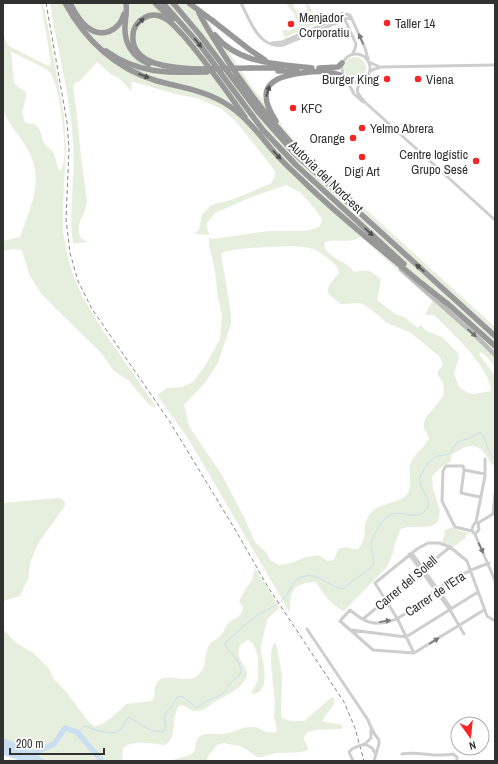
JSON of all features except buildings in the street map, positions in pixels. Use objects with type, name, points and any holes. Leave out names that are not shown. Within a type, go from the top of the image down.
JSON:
[{"type":"highway","points":[[65,3],[81,30],[100,50],[129,69],[156,81],[211,95],[224,102],[251,125]]},
{"type":"highway","points":[[70,3],[84,25],[90,29],[101,32],[111,31],[119,24],[122,19],[126,3]]},
{"type":"highway","points":[[126,3],[125,35],[128,47],[136,57],[144,63],[155,66],[195,71]]},
{"type":"highway","points":[[156,3],[180,28],[189,42]]},
{"type":"highway","name":"Autovia del Nord-est","points":[[163,3],[190,32],[263,130],[296,165],[348,214],[495,346]]},
{"type":"highway","name":"Autovia del Nord-est","points":[[172,3],[200,35],[253,106],[284,143],[350,205],[495,336]]},
{"type":"highway","points":[[191,3],[216,37],[231,49],[246,57],[270,63],[313,70]]},
{"type":"highway","points":[[191,3],[250,50],[270,63]]},
{"type":"highway","points":[[199,13],[241,81],[261,107],[287,138],[311,163],[368,216],[375,226]]},
{"type":"highway","points":[[195,71],[163,66],[146,60],[136,48],[133,39],[133,33],[136,26],[142,19],[148,16],[158,15],[171,22],[201,56],[251,125],[300,179],[371,243],[449,305]]},
{"type":"highway","points":[[73,16],[88,34],[109,53],[138,67],[156,72],[313,70],[332,71],[345,77]]},
{"type":"highway","points":[[287,138],[268,106],[266,96],[267,90],[272,82],[294,74],[338,67],[342,63]]},
{"type":"street","points":[[241,3],[260,38],[277,46],[312,34],[344,16],[350,15]]},
{"type":"street","points":[[268,43],[282,42],[346,14],[350,15]]},
{"type":"street","points":[[350,15],[365,48],[370,71]]},
{"type":"street","points":[[344,16],[356,44],[356,49],[344,59],[342,63],[342,70],[354,94],[367,104],[495,220]]},
{"type":"street","points":[[312,34],[312,32],[324,26],[324,24]]},
{"type":"street","points":[[351,54],[359,54],[380,67]]},
{"type":"street","points":[[367,104],[358,94],[358,85],[366,78],[370,71],[380,67],[495,65]]},
{"type":"street","points":[[345,77],[354,82],[362,80]]},
{"type":"street","points":[[371,243],[495,355]]},
{"type":"street","points":[[480,497],[461,493],[464,470],[463,466],[446,466],[443,471],[442,501],[455,527],[474,532],[479,530],[477,523],[480,497],[485,474],[485,459]]},
{"type":"street","points":[[464,470],[485,474]]},
{"type":"street","points":[[495,494],[494,514],[473,525],[474,532],[495,581]]},
{"type":"street","points":[[414,653],[386,600],[375,583],[411,554],[428,543],[438,543],[450,547],[467,561],[484,610],[487,616],[495,621]]},
{"type":"street","name":"Carrer del Solell","points":[[362,619],[450,547]]},
{"type":"street","points":[[411,554],[450,610],[464,634]]},
{"type":"street","name":"Carrer de l'Era","points":[[351,630],[340,621],[350,611],[369,622],[385,622],[403,616],[436,590],[460,574],[488,563]]},
{"type":"street","points":[[351,630],[406,636],[478,592]]},
{"type":"street","points":[[351,630],[374,650],[414,653],[484,610]]},
{"type":"street","points":[[307,629],[368,720],[371,730],[380,740],[380,744],[375,753],[374,761]]},
{"type":"street","points":[[371,730],[371,747],[375,753]]},
{"type":"street","points":[[353,761],[349,752],[376,737]]},
{"type":"street","points":[[365,744],[371,747],[378,747]]},
{"type":"street","points":[[402,754],[410,752],[444,756],[453,754],[457,757],[457,761]]},
{"type":"green space","points":[[41,3],[43,3],[49,31],[64,115],[66,145],[63,230],[66,250],[73,275],[82,296],[104,332],[157,408],[149,405],[129,381],[114,371],[102,354],[42,295],[29,274],[22,250],[14,249],[3,251],[3,241],[20,237],[32,204],[36,182],[35,171],[27,148],[7,119],[3,108],[3,35],[9,46],[46,65],[49,66],[51,64]],"holes":[[[11,52],[49,71],[54,81],[59,98],[64,132],[64,156],[61,170],[58,169],[54,153],[44,143],[39,128],[34,124],[26,123],[24,119],[22,112],[26,92],[18,87],[14,82]]]},
{"type":"green space","points":[[50,3],[191,3],[211,25],[254,90],[272,110],[283,127],[307,156],[495,327],[495,367],[481,352],[479,354],[495,376],[495,467],[485,454],[477,447],[472,446],[464,448],[451,456],[451,461],[438,470],[432,477],[433,489],[440,510],[438,522],[434,525],[425,527],[410,527],[401,529],[387,567],[344,611],[335,606],[328,599],[316,582],[297,586],[292,594],[290,613],[189,440],[157,395],[167,388],[182,387],[193,382],[205,366],[220,339],[222,315],[209,245],[209,235],[194,234],[199,230],[202,214],[211,205],[231,200],[270,184],[275,177],[275,171],[238,124],[222,109],[197,98],[175,94],[134,82],[131,83],[131,91],[120,79],[112,75],[97,62],[80,81],[75,83],[73,86],[87,201],[79,231],[80,237],[87,242],[73,244],[71,218],[74,154],[66,89]],"holes":[[[286,185],[301,193],[315,209],[322,219],[319,227],[306,231],[269,231],[212,239],[210,238],[207,223],[215,213],[249,198]],[[361,237],[432,301],[425,315],[434,315],[468,350],[484,371],[491,391],[474,394],[468,393],[459,387],[454,374],[459,357],[458,353],[442,337],[427,331],[420,325],[418,328],[404,317],[395,314],[377,300],[381,280],[374,274],[369,271],[354,272],[351,268],[330,254],[324,246],[325,242],[357,239]],[[264,247],[307,247],[316,250],[335,264],[338,269],[339,273],[329,285],[328,289],[328,293],[334,299],[341,304],[363,304],[387,323],[411,333],[440,357],[443,365],[438,371],[438,376],[443,382],[444,395],[424,422],[424,428],[429,438],[425,445],[416,454],[410,465],[410,486],[407,494],[400,500],[381,506],[372,511],[365,523],[363,540],[358,549],[347,547],[338,549],[334,560],[328,561],[318,555],[280,565],[270,560],[266,552],[255,542],[222,475],[190,428],[184,405],[205,383],[218,363],[231,324],[231,315],[221,254],[234,250]]]},
{"type":"green space","points":[[286,3],[292,3],[298,14],[307,9],[305,3],[308,3],[313,12],[300,18],[303,25],[326,14],[327,17],[319,20],[318,23],[286,37],[282,31],[287,29],[288,31],[300,26],[293,12]]},
{"type":"green space","points":[[355,57],[363,60],[366,68],[363,76],[355,79],[347,76],[344,68],[347,60]]},
{"type":"green space","points":[[58,498],[65,502],[65,506],[39,542],[31,560],[28,579],[20,596],[3,601],[3,503]]},
{"type":"green space","points":[[452,527],[457,530],[470,533],[465,536],[466,538],[453,547],[442,543],[445,532],[443,531]]},
{"type":"green space","points":[[255,568],[280,608],[268,619],[261,646],[265,675],[264,683],[258,693],[251,694],[258,680],[258,657],[253,644],[248,640],[240,645],[239,650],[240,658],[247,674],[243,683],[228,695],[202,710],[190,710],[185,706],[180,705],[175,714],[172,737],[165,745],[138,743],[127,745],[123,748],[122,761],[44,761],[44,759],[14,742],[3,738],[3,629],[15,642],[33,653],[48,667],[54,679],[67,693],[89,722],[94,726],[100,725],[111,718],[126,704],[152,701],[156,685],[160,679],[170,677],[187,679],[197,676],[201,672],[209,645],[220,636],[228,623],[241,613],[243,607],[239,602],[244,591],[252,580]]},
{"type":"green space","points":[[274,643],[277,647],[282,675],[282,718],[291,721],[304,721],[332,697],[334,698],[334,705],[323,721],[342,725],[343,728],[315,730],[306,734],[304,738],[308,750],[301,752],[276,753],[257,757],[239,746],[223,743],[217,745],[208,756],[207,761],[170,761],[192,754],[197,739],[204,734],[223,734],[249,727],[270,733],[276,732],[277,726],[274,717],[275,701],[271,663],[272,648]]},
{"type":"water","points":[[3,738],[14,742],[44,759],[44,761],[22,761],[3,755]]},
{"type":"waterway","points":[[77,732],[85,726],[108,733],[117,732],[121,729],[129,717],[149,729],[164,732],[166,728],[164,719],[165,714],[171,708],[178,696],[183,697],[197,708],[226,690],[240,674],[241,670],[236,659],[225,645],[227,641],[251,620],[281,601],[297,580],[307,576],[313,576],[341,589],[345,588],[354,579],[371,568],[374,563],[371,548],[373,538],[385,518],[397,513],[414,515],[420,514],[428,507],[427,498],[421,485],[420,477],[427,465],[432,460],[437,456],[449,454],[458,442],[468,439],[480,432],[483,435],[490,453],[495,459]]},
{"type":"waterway","points":[[26,755],[54,744],[65,728],[77,732],[102,761]]},
{"type":"railway","points":[[46,3],[67,122],[69,149],[66,219],[70,253],[78,281],[92,309],[170,422],[268,587],[344,702],[355,728],[364,761]]},
{"type":"place","name":"Taller 14","points":[[387,23]]},
{"type":"place","name":"Menjador Corporatiu","points":[[291,24]]},
{"type":"place","name":"Burger King","points":[[387,79]]},
{"type":"place","name":"Viena","points":[[418,79]]},
{"type":"place","name":"KFC","points":[[293,108]]},
{"type":"place","name":"Yelmo Abrera","points":[[362,128]]},
{"type":"place","name":"Orange","points":[[353,138]]},
{"type":"place","name":"Digi Art","points":[[362,157]]},
{"type":"place","name":"Centre logístic Grupo Sesé","points":[[476,161]]}]
